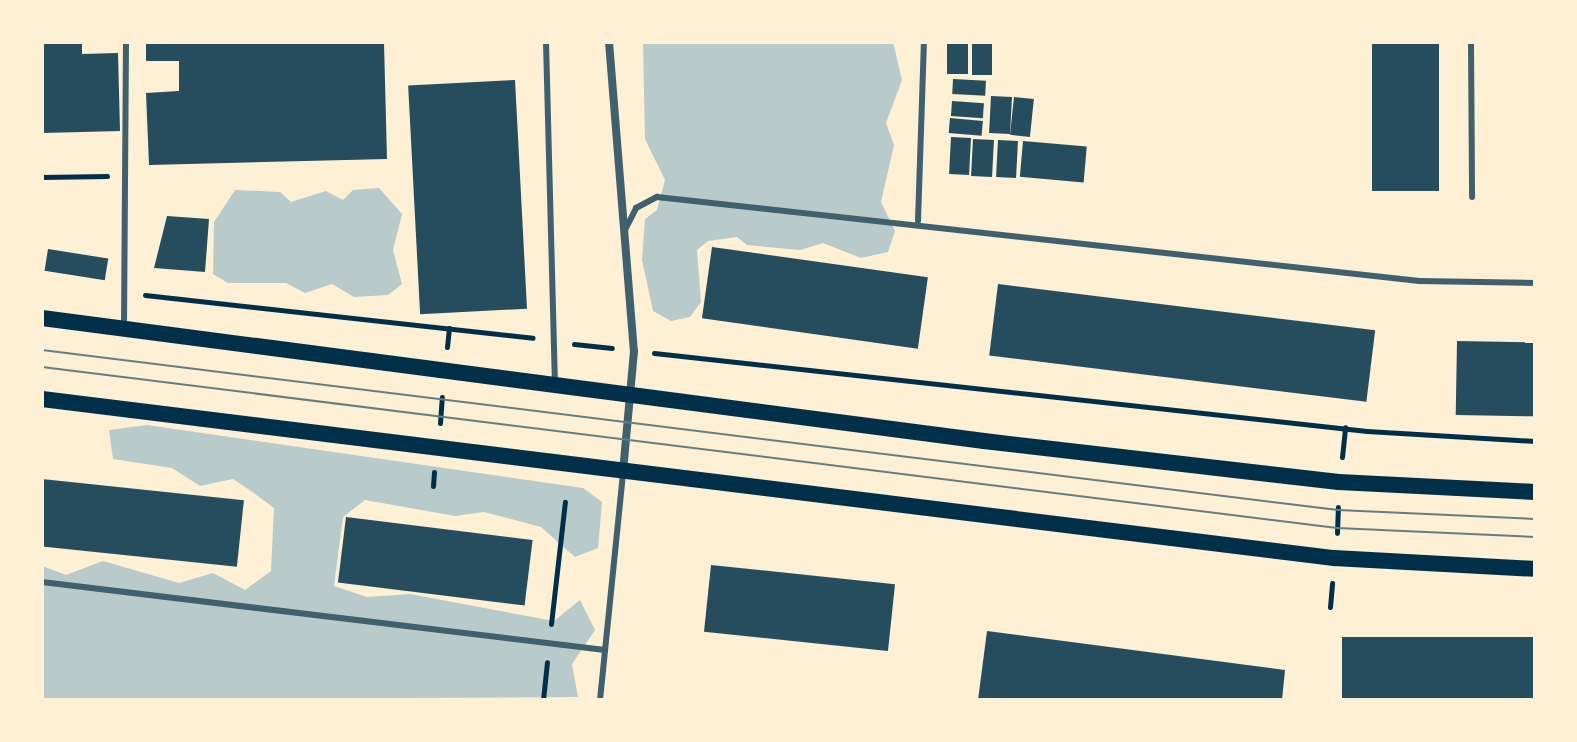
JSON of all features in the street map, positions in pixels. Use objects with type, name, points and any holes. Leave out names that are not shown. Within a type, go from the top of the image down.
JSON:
[{"type":"main road","points":[[42,318],[1339,482],[1535,492]]},
{"type":"main road","points":[[42,399],[623,473],[1334,558],[1535,569]]},
{"type":"street","points":[[609,42],[634,351],[623,473]]},
{"type":"lane","points":[[124,329],[128,293],[126,42]]},
{"type":"lane","points":[[546,42],[558,342],[555,382]]},
{"type":"lane","points":[[918,221],[924,42]]},
{"type":"lane","points":[[1471,42],[1472,197]]},
{"type":"lane","points":[[624,232],[636,208],[657,197],[918,221],[1419,281],[1535,283]]},
{"type":"lane","points":[[600,700],[623,473]]},
{"type":"lane","points":[[42,582],[605,650]]},
{"type":"path","points":[[42,177],[128,176]]},
{"type":"path","points":[[128,293],[1345,427],[1535,441]]},
{"type":"path","points":[[433,486],[449,328]]},
{"type":"path","points":[[1330,607],[1345,427]]},
{"type":"path","points":[[543,700],[565,502]]},
{"type":"shaded area","points":[[643,42],[893,42],[902,80],[886,123],[894,145],[881,202],[895,231],[888,252],[861,258],[823,243],[800,250],[747,245],[737,237],[708,241],[697,250],[701,302],[690,317],[671,321],[653,311],[642,260],[645,219],[657,210],[665,180],[645,139]]},
{"type":"shaded area","points":[[379,188],[402,214],[393,250],[402,284],[388,295],[354,297],[332,284],[305,293],[286,283],[228,283],[213,274],[214,222],[235,190],[280,192],[291,202],[326,191],[343,200],[353,190]]},
{"type":"shaded area","points":[[147,425],[583,488],[602,502],[598,548],[575,557],[541,527],[484,512],[455,516],[365,500],[343,517],[334,586],[367,597],[410,594],[554,621],[580,600],[595,630],[572,664],[578,697],[42,700],[42,566],[66,575],[103,561],[179,583],[213,573],[245,590],[271,571],[274,508],[251,491],[233,479],[200,486],[172,468],[113,459],[109,430]]},
{"type":"building","points":[[42,42],[82,42],[82,54],[118,53],[120,131],[42,133]]},
{"type":"building","points":[[146,42],[384,42],[387,159],[149,165],[146,93],[179,91],[179,61],[146,61]]},
{"type":"building","points":[[947,42],[968,42],[968,74],[947,74]]},
{"type":"building","points":[[972,42],[992,42],[992,75],[972,75]]},
{"type":"building","points":[[1372,42],[1439,42],[1439,191],[1372,191]]},
{"type":"building","points":[[953,79],[986,81],[985,96],[952,94]]},
{"type":"building","points":[[515,80],[527,309],[420,314],[408,86]]},
{"type":"building","points":[[991,96],[1012,97],[1010,134],[989,133]]},
{"type":"building","points":[[1014,97],[1034,99],[1030,137],[1010,135]]},
{"type":"building","points":[[952,101],[984,103],[983,118],[951,116]]},
{"type":"building","points":[[950,118],[983,121],[982,136],[949,133]]},
{"type":"building","points":[[951,137],[971,138],[969,175],[949,174]]},
{"type":"building","points":[[973,139],[994,140],[992,177],[971,176]]},
{"type":"building","points":[[998,140],[1018,141],[1016,178],[996,177]]},
{"type":"building","points":[[1023,141],[1087,147],[1084,182],[1020,177]]},
{"type":"building","points":[[167,216],[209,219],[205,272],[154,268]]},
{"type":"building","points":[[712,247],[928,277],[918,349],[702,318]]},
{"type":"building","points":[[48,249],[108,259],[105,280],[45,271]]},
{"type":"building","points":[[998,284],[1375,330],[1366,402],[989,355]]},
{"type":"building","points":[[1457,341],[1535,342],[1534,416],[1456,415]]},
{"type":"building","points":[[42,479],[244,500],[237,567],[42,546]]},
{"type":"building","points":[[346,517],[533,540],[525,605],[338,583]]},
{"type":"building","points":[[711,565],[895,584],[888,651],[704,632]]},
{"type":"building","points":[[987,631],[1285,670],[1282,700],[978,700]]},
{"type":"building","points":[[1342,637],[1535,637],[1535,700],[1342,700]]},
{"type":"tram line","points":[[42,350],[1338,510],[1535,519]]},
{"type":"tram line","points":[[42,367],[1337,528],[1535,537]]}]
